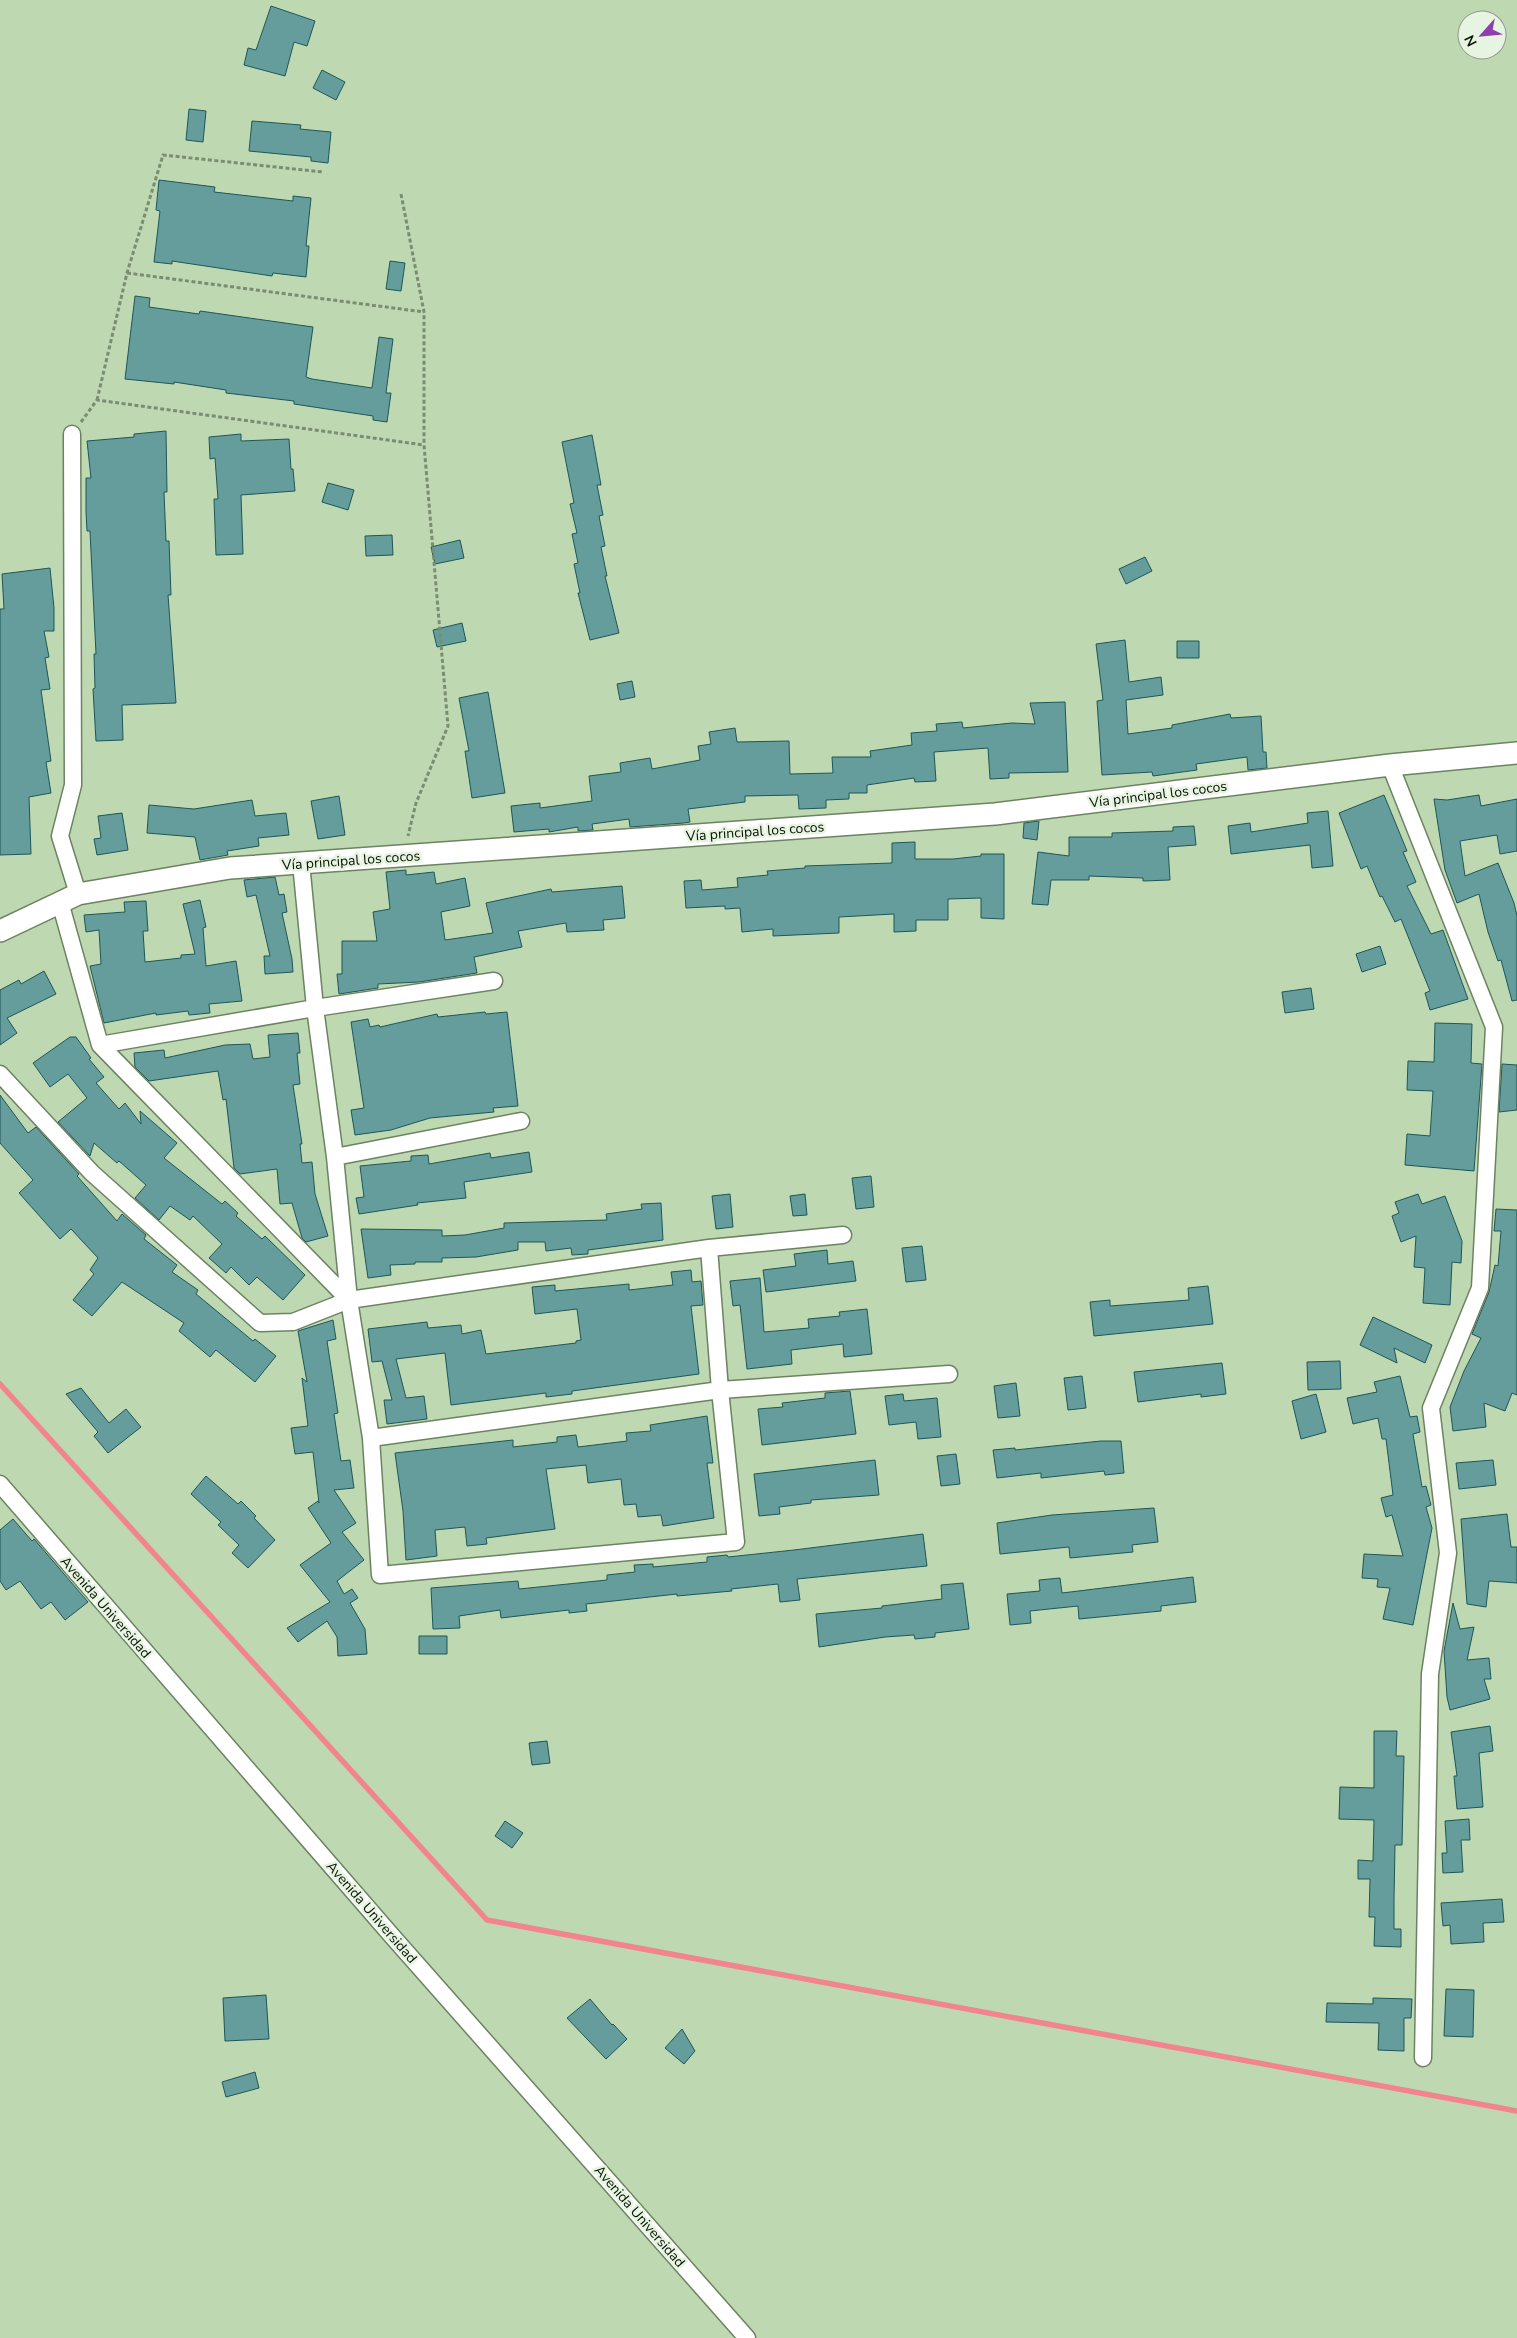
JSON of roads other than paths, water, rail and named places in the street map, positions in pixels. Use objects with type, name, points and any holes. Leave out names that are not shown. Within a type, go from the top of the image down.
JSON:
[{"type":"street","points":[[72,434],[73,785],[60,836],[69,898],[100,1045],[349,1300]]},
{"type":"street","name":"Vía principal los cocos","points":[[0,931],[69,898],[230,868],[995,814],[1390,765],[1517,753]]},
{"type":"street","points":[[1390,765],[1494,1027],[1480,1288],[1431,1408],[1448,1553],[1430,1674],[1423,2058]]},
{"type":"street","points":[[301,863],[315,1008],[334,1157],[349,1300],[371,1438],[380,1575],[736,1542],[720,1390],[709,1248]]},
{"type":"street","points":[[100,1045],[315,1008],[494,981]]},
{"type":"street","points":[[0,1074],[92,1173],[260,1323],[294,1322],[349,1300],[709,1248],[843,1234]]},
{"type":"street","points":[[334,1157],[521,1121]]},
{"type":"street","points":[[371,1438],[720,1390],[949,1374]]},
{"type":"street","name":"Avenida Universidad","points":[[0,1484],[399,1943],[747,2338]]},
{"type":"waterway","points":[[0,1384],[487,1920],[1517,2111]]}]
